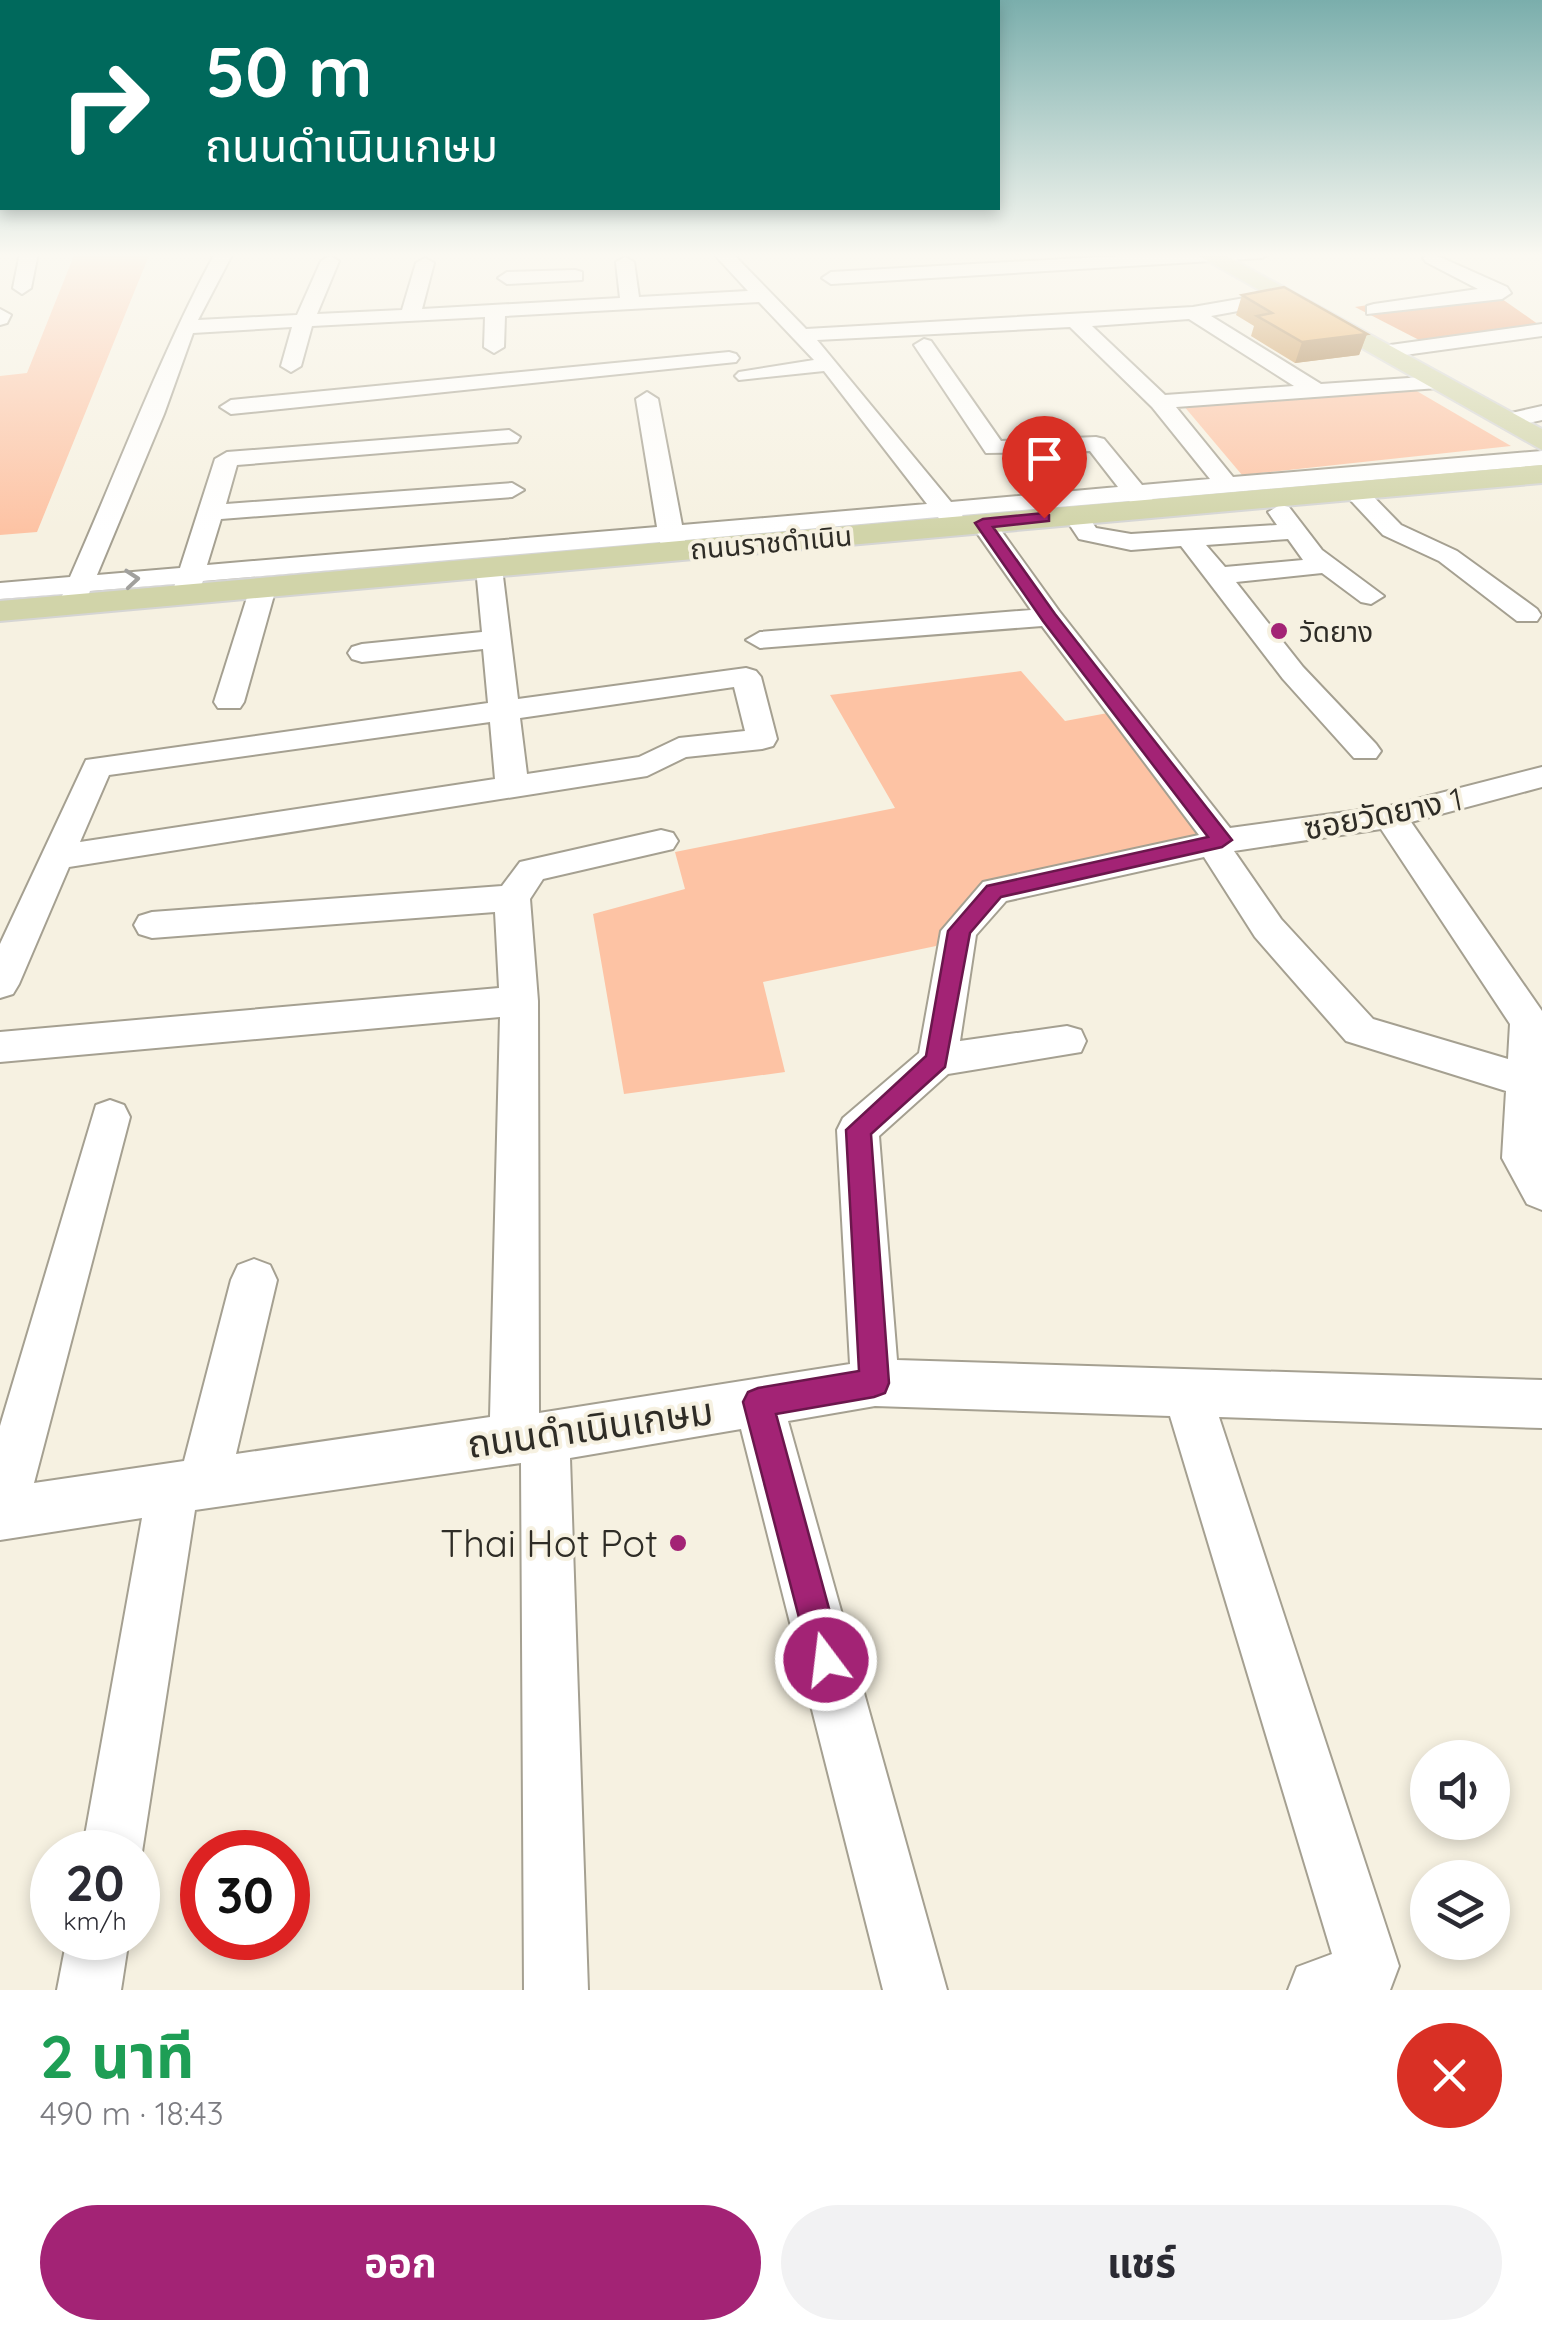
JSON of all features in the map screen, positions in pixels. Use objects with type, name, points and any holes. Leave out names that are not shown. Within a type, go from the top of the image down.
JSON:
[{"type":"main road","points":[[1371,346],[1542,441]]},
{"type":"main road","name":"ถนนราชดำเนิน","points":[[0,612],[76,594],[189,584],[263,588],[358,570],[509,481],[673,542],[961,519],[1074,515],[1141,500],[1270,498],[1345,485],[1542,474]]},
{"type":"street","points":[[0,591],[76,594],[178,346]]},
{"type":"street","points":[[291,366],[297,346]]},
{"type":"street","points":[[812,346],[1049,617],[1217,842],[1268,928],[1360,1030],[1526,1082]]},
{"type":"street","points":[[925,346],[994,448],[1096,444],[1141,500]]},
{"type":"street","points":[[1101,346],[1160,402],[1225,483]]},
{"type":"street","points":[[1246,346],[1318,391]]},
{"type":"street","points":[[1382,352],[1427,346]]},
{"type":"street","points":[[212,512],[509,481],[657,358],[729,358]]},
{"type":"street","points":[[746,376],[830,364]]},
{"type":"street","points":[[1160,402],[1438,382]]},
{"type":"street","points":[[647,399],[673,542]]},
{"type":"street","points":[[231,407],[509,481]]},
{"type":"street","points":[[1506,421],[1542,413]]},
{"type":"street","points":[[961,519],[1141,500],[1225,483],[1345,485],[1542,458]]},
{"type":"street","points":[[358,570],[189,584],[227,459],[509,481]]},
{"type":"street","points":[[509,481],[496,639],[512,786]]},
{"type":"street","points":[[1345,485],[1392,530],[1448,556],[1527,616]]},
{"type":"street","points":[[1270,498],[1293,531],[1328,565],[1370,596]]},
{"type":"street","points":[[1074,515],[1088,534],[1131,542],[1293,531]]},
{"type":"street","points":[[1188,538],[1293,674],[1366,751]]},
{"type":"street","points":[[1218,576],[1328,565]]},
{"type":"street","points":[[229,702],[263,588]]},
{"type":"street","points":[[760,640],[1049,617]]},
{"type":"street","points":[[362,653],[496,639]]},
{"type":"street","points":[[0,984],[97,767],[746,677],[762,739],[679,748],[648,766],[59,856]]},
{"type":"street","name":"ซอยวัดยาง 1","points":[[937,1060],[959,931],[994,891],[1217,842],[1390,817],[1542,778]]},
{"type":"street","points":[[1390,817],[1536,1023],[1526,1082],[1523,1158],[1542,1191]]},
{"type":"street","points":[[556,1990],[530,1438],[519,1001],[512,898],[532,870],[661,842]]},
{"type":"street","points":[[152,925],[512,898]]},
{"type":"street","points":[[0,1048],[519,1001]]},
{"type":"street","points":[[874,1383],[858,1130],[937,1060],[1067,1041]]},
{"type":"street","points":[[0,1514],[110,1118]]},
{"type":"street","points":[[117,1830],[188,1485],[254,1280]]},
{"type":"street","name":"ถนนดำเนินเกษม","points":[[0,1514],[530,1438],[874,1383],[1542,1404]]},
{"type":"street","points":[[1188,1393],[1367,1966],[1364,1973],[1320,1990]]},
{"type":"street","points":[[758,1402],[915,1990]]},
{"type":"street","points":[[89,1990],[94,1960]]},
{"type":"shaded area","points":[[38,346],[112,346],[37,532],[0,535],[0,376],[27,373]]},
{"type":"shaded area","points":[[1415,390],[1511,446],[1242,475],[1183,405]]},
{"type":"shaded area","points":[[1021,671],[1065,721],[1113,712],[1206,834],[984,881],[936,946],[763,982],[785,1072],[624,1094],[593,914],[685,889],[675,852],[895,808],[830,695]]},
{"type":"place","name":"วัดยาง","points":[[1279,631]]},
{"type":"place","name":"Thai Hot Pot","points":[[678,1543]]},
{"type":"route","points":[[826,1660],[758,1402],[874,1383],[858,1130],[937,1060],[959,931],[994,891],[1222,840],[1049,617],[983,523],[1044,518]]}]
